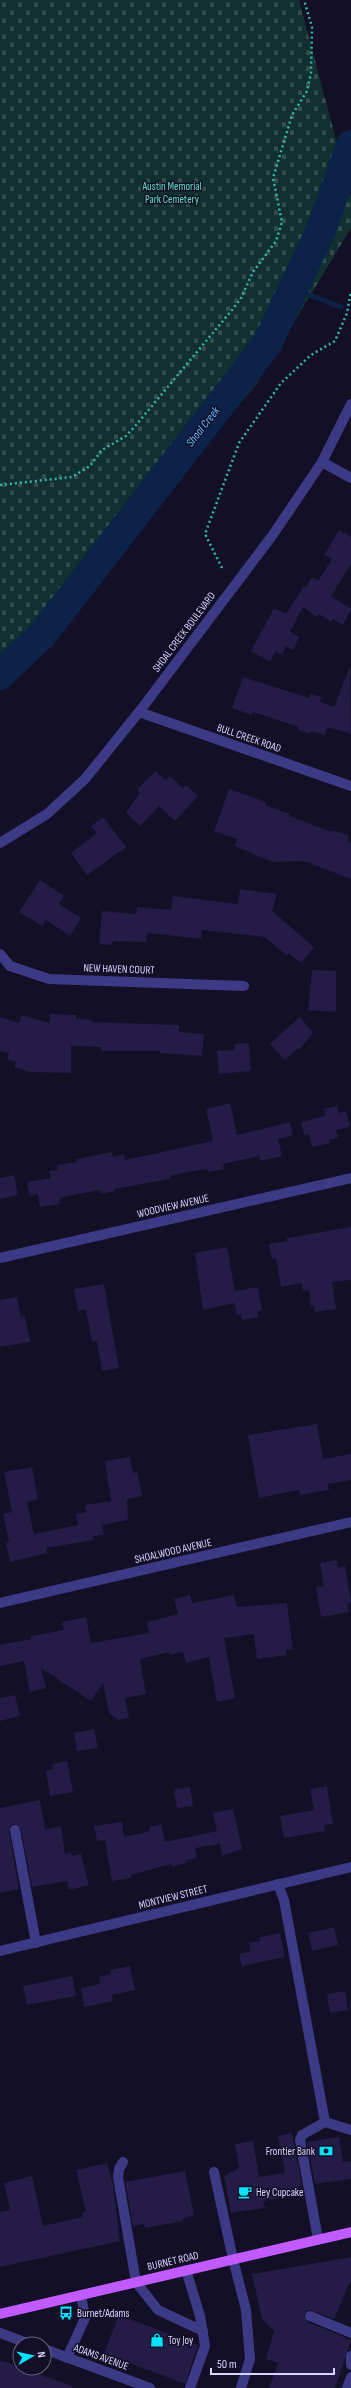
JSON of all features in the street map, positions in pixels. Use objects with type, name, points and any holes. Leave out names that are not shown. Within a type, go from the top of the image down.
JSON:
[{"type":"main road","name":"BURNET ROAD","points":[[0,2314],[351,2232]]},
{"type":"street","name":"SHOAL CREEK BOULEVARD","points":[[0,843],[47,814],[85,779],[139,712],[272,536],[322,462],[351,404]]},
{"type":"street","points":[[322,462],[351,478]]},
{"type":"street","name":"BULL CREEK ROAD","points":[[139,712],[351,786]]},
{"type":"street","name":"NEW HAVEN COURT","points":[[0,954],[10,966],[49,978],[244,986]]},
{"type":"street","name":"WOODVIEW AVENUE","points":[[0,1258],[351,1178]]},
{"type":"street","name":"SHOALWOOD AVENUE","points":[[0,1603],[351,1522]]},
{"type":"street","points":[[15,1830],[36,1943]]},
{"type":"street","name":"MONTVIEW STREET","points":[[0,1951],[351,1867]]},
{"type":"street","points":[[278,1884],[284,1900],[325,2122]]},
{"type":"street","points":[[318,2239],[300,2140],[302,2135],[325,2122],[351,2130]]},
{"type":"street","points":[[123,2162],[119,2169],[118,2177],[136,2282],[158,2310],[203,2331]]},
{"type":"street","points":[[214,2172],[246,2310],[250,2359],[242,2388]]},
{"type":"street","points":[[186,2270],[203,2331],[205,2346],[190,2388]]},
{"type":"street","points":[[67,2358],[85,2318],[81,2295]]},
{"type":"street","points":[[310,2316],[351,2333]]},
{"type":"street","points":[[0,2333],[12,2337]]},
{"type":"street","name":"ADAMS AVENUE","points":[[52,2352],[150,2388]]},
{"type":"street","points":[[351,2356],[351,2365]]},
{"type":"street","points":[[347,2388],[351,2377]]},
{"type":"path","points":[[0,484],[72,477],[90,466],[102,450],[126,436],[136,425],[241,298],[253,272],[276,241],[282,222],[272,178],[292,115],[307,91],[311,73],[312,27],[304,0]]},
{"type":"path","points":[[222,568],[205,534],[239,443],[281,383],[311,355],[335,340],[347,313],[351,291]]},
{"type":"green space","name":"Austin Memorial Park Cemetery","points":[[0,0],[299,0],[351,196],[351,228],[256,385],[42,635],[0,675]]},
{"type":"building","points":[[339,530],[351,537],[351,564],[331,596],[351,609],[343,625],[333,619],[331,622],[319,614],[317,617],[303,607],[290,632],[299,637],[293,650],[286,646],[282,655],[276,651],[270,662],[251,651],[274,608],[286,614],[304,586],[306,587],[312,577],[318,581],[332,559],[324,555]]},
{"type":"building","points":[[350,667],[351,734],[327,727],[325,735],[311,731],[310,734],[298,730],[299,727],[253,712],[252,715],[232,708],[243,677],[309,698],[310,694],[321,697],[320,702],[334,707]]},
{"type":"building","points":[[155,771],[166,780],[170,776],[183,788],[186,785],[198,796],[175,821],[159,806],[140,826],[126,813],[140,793],[137,790]]},
{"type":"building","points":[[229,789],[266,802],[265,805],[290,814],[289,816],[332,832],[333,830],[349,835],[347,841],[351,843],[351,879],[304,861],[272,862],[235,846],[237,839],[214,831]]},
{"type":"building","points":[[103,817],[126,847],[87,875],[71,853],[97,833],[91,826]]},
{"type":"building","points":[[40,880],[64,896],[59,904],[81,918],[70,936],[46,920],[42,926],[19,912]]},
{"type":"building","points":[[240,889],[277,894],[272,911],[314,947],[301,963],[289,953],[287,956],[265,937],[202,930],[201,939],[149,933],[147,934],[146,942],[113,941],[112,945],[99,944],[102,911],[136,914],[137,907],[171,910],[173,896],[238,904]]},
{"type":"building","points":[[312,970],[336,971],[336,1012],[308,1010]]},
{"type":"building","points":[[50,1014],[76,1015],[76,1019],[92,1020],[91,1022],[179,1025],[179,1032],[204,1034],[202,1056],[160,1053],[160,1051],[101,1051],[101,1047],[71,1046],[71,1073],[30,1072],[14,1067],[16,1062],[7,1059],[9,1053],[0,1051],[0,1017],[19,1023],[22,1015],[50,1023]]},
{"type":"building","points":[[300,1017],[313,1033],[299,1050],[297,1049],[285,1060],[270,1044]]},
{"type":"building","points":[[249,1043],[251,1071],[219,1074],[217,1051],[235,1050],[235,1044]]},
{"type":"building","points":[[230,1103],[237,1135],[290,1122],[293,1135],[278,1139],[282,1156],[260,1161],[259,1156],[223,1164],[224,1169],[208,1172],[207,1169],[183,1173],[170,1176],[170,1179],[114,1189],[115,1191],[101,1194],[100,1190],[63,1197],[59,1199],[60,1204],[40,1207],[38,1194],[29,1196],[27,1182],[51,1178],[49,1171],[58,1170],[57,1165],[77,1162],[77,1159],[112,1152],[113,1157],[124,1154],[125,1160],[213,1141],[206,1109]]},
{"type":"building","points":[[337,1106],[339,1113],[346,1111],[350,1127],[336,1130],[338,1138],[329,1140],[330,1143],[312,1147],[309,1134],[304,1135],[301,1122],[325,1116],[324,1109]]},
{"type":"building","points":[[14,1175],[18,1195],[0,1199],[0,1178]]},
{"type":"building","points":[[351,1227],[351,1280],[332,1282],[336,1309],[315,1312],[314,1306],[311,1307],[309,1290],[303,1291],[302,1283],[281,1287],[276,1258],[272,1259],[269,1244],[287,1241],[287,1238]]},
{"type":"building","points":[[227,1247],[235,1291],[258,1287],[262,1310],[257,1311],[258,1317],[242,1320],[241,1314],[237,1315],[234,1303],[203,1310],[195,1253]]},
{"type":"building","points":[[104,1284],[119,1368],[102,1371],[97,1341],[92,1342],[86,1310],[78,1311],[74,1289]]},
{"type":"building","points":[[17,1297],[21,1317],[25,1316],[30,1342],[0,1347],[0,1300]]},
{"type":"building","points":[[317,1424],[323,1459],[351,1454],[351,1480],[328,1484],[329,1490],[300,1495],[299,1490],[259,1498],[248,1435]]},
{"type":"building","points":[[130,1457],[133,1473],[137,1472],[142,1496],[127,1499],[128,1520],[102,1525],[104,1535],[93,1536],[94,1540],[46,1548],[47,1553],[10,1562],[6,1543],[9,1542],[3,1514],[12,1512],[4,1472],[32,1467],[38,1499],[27,1502],[34,1534],[78,1525],[76,1514],[86,1512],[85,1505],[111,1501],[105,1461]]},
{"type":"building","points":[[337,1560],[338,1567],[345,1566],[351,1602],[347,1604],[349,1612],[321,1617],[316,1587],[324,1586],[320,1563]]},
{"type":"building","points":[[190,1595],[192,1603],[234,1595],[237,1607],[287,1603],[293,1649],[286,1650],[287,1655],[257,1659],[254,1634],[224,1638],[235,1698],[217,1702],[209,1657],[186,1663],[183,1652],[170,1655],[169,1652],[140,1659],[146,1694],[125,1698],[129,1718],[118,1720],[109,1713],[103,1683],[91,1701],[41,1668],[46,1688],[30,1692],[24,1661],[0,1666],[0,1645],[31,1639],[31,1636],[64,1630],[62,1622],[86,1617],[91,1643],[149,1633],[147,1622],[178,1614],[174,1599]]},
{"type":"building","points":[[15,1695],[20,1716],[0,1721],[0,1698]]},
{"type":"building","points":[[94,1729],[98,1748],[77,1751],[74,1733]]},
{"type":"building","points":[[67,1761],[73,1792],[50,1796],[46,1771],[53,1769],[52,1764]]},
{"type":"building","points":[[327,1786],[333,1824],[324,1825],[325,1831],[284,1838],[280,1816],[314,1810],[310,1789]]},
{"type":"building","points":[[190,1787],[193,1806],[177,1808],[174,1789]]},
{"type":"building","points":[[40,1800],[45,1829],[61,1826],[65,1854],[71,1852],[72,1856],[81,1854],[89,1885],[69,1890],[67,1881],[32,1887],[21,1829],[14,1824],[11,1825],[9,1831],[19,1889],[0,1893],[0,1808]]},
{"type":"building","points":[[233,1809],[242,1849],[222,1856],[220,1844],[195,1848],[197,1858],[186,1860],[186,1863],[172,1867],[171,1864],[131,1875],[131,1878],[112,1881],[105,1840],[97,1841],[94,1826],[122,1822],[124,1837],[150,1831],[149,1827],[161,1824],[165,1842],[217,1831],[213,1813]]},
{"type":"building","points":[[334,1927],[338,1945],[312,1951],[308,1933]]},
{"type":"building","points":[[280,1933],[285,1957],[242,1966],[239,1954],[251,1951],[249,1943],[260,1941],[260,1937]]},
{"type":"building","points":[[130,1966],[135,1990],[112,1995],[113,2001],[84,2007],[81,1988],[100,1984],[99,1977],[111,1974],[110,1970]]},
{"type":"building","points":[[72,1976],[76,1996],[27,2005],[23,1986]]},
{"type":"building","points":[[345,1991],[348,2010],[330,2013],[327,1994]]},
{"type":"building","points":[[292,2133],[302,2186],[299,2186],[300,2195],[263,2201],[265,2208],[231,2213],[224,2176],[239,2168],[235,2144],[253,2141],[259,2177],[285,2173],[278,2136]]},
{"type":"building","name":"Frontier Bank","points":[[339,2137],[343,2162],[351,2161],[351,2179],[315,2184],[307,2142]]},
{"type":"building","points":[[107,2163],[113,2185],[120,2241],[0,2267],[0,2212],[10,2210],[4,2183],[32,2176],[43,2226],[83,2217],[83,2212],[86,2212],[76,2170]]},
{"type":"building","points":[[185,2171],[194,2215],[183,2219],[183,2221],[145,2228],[144,2224],[133,2226],[125,2182]]},
{"type":"building","points":[[351,2257],[351,2280],[334,2319],[310,2310],[306,2311],[304,2316],[308,2322],[351,2340],[335,2388],[269,2388],[278,2363],[266,2359],[274,2331],[262,2319],[252,2274]]},
{"type":"building","points":[[119,2315],[198,2345],[185,2384],[104,2353]]},
{"type":"building","points":[[0,2360],[12,2364],[12,2376],[44,2376],[72,2386],[72,2388],[0,2388]]},
{"type":"waterway","name":"Shoal Creek","points":[[0,675],[42,635],[267,344],[321,230],[351,145]]},
{"type":"waterway","points":[[294,289],[341,307]]},
{"type":"place","name":"Frontier Bank","points":[[326,2151]]},
{"type":"place","name":"Hey Cupcake","points":[[245,2192]]},
{"type":"place","name":"Burnet/Adams","points":[[66,2313]]},
{"type":"place","name":"Toy Joy","points":[[157,2340]]}]
